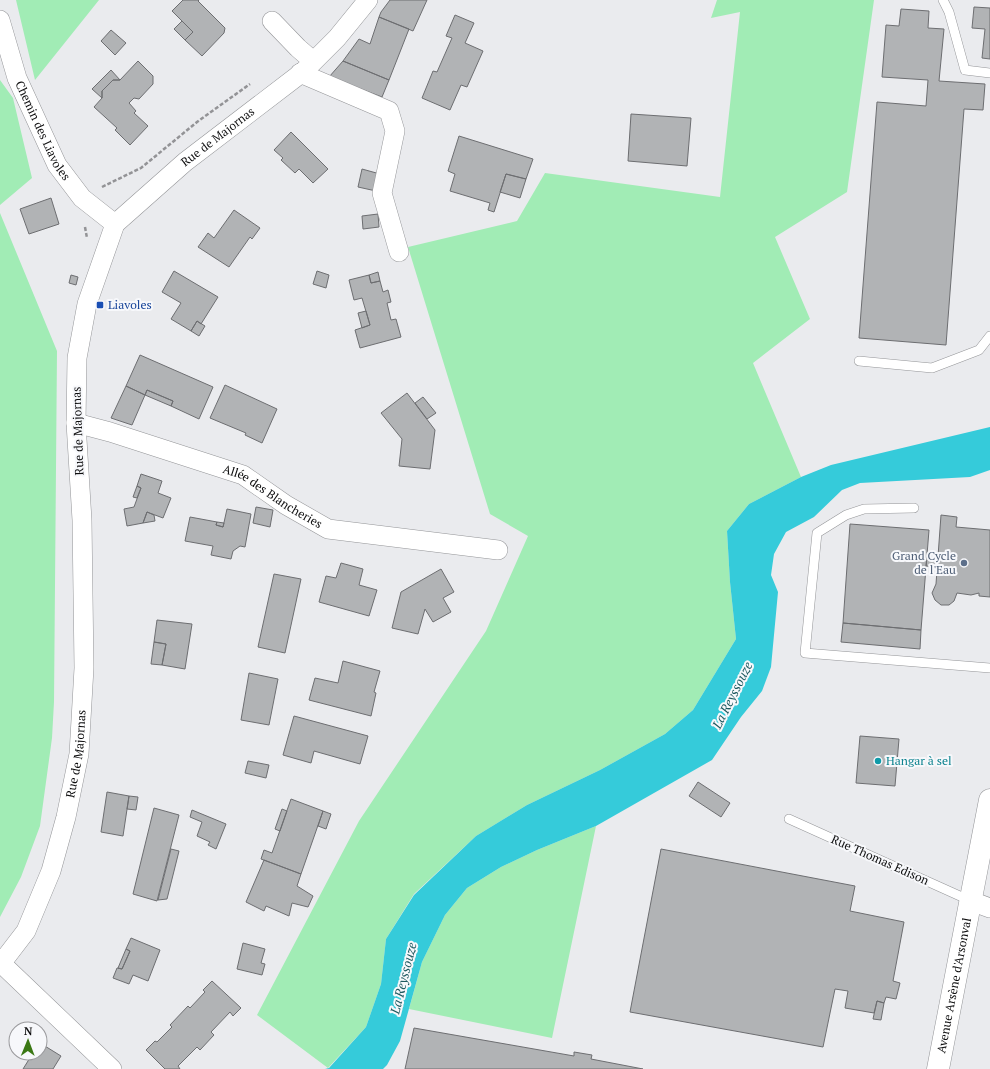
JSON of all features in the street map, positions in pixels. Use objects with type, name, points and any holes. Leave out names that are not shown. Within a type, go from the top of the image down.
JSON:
[{"type":"street","name":"Rue de Majornas","points":[[1,965],[26,931],[50,871],[66,817],[79,754],[84,668],[82,520],[76,423],[77,358],[87,304],[115,224],[184,162],[314,61],[337,38],[368,0]]},
{"type":"street","name":"Chemin des Liavoles","points":[[0,20],[17,78],[57,166],[82,198],[115,224]]},
{"type":"street","points":[[272,20],[298,48],[314,61]]},
{"type":"street","points":[[300,73],[389,111],[395,131],[382,193],[399,252]]},
{"type":"street","name":"Allée des Blancheries","points":[[76,423],[110,432],[243,474],[286,505],[328,529],[498,550]]},
{"type":"street","name":"Avenue Arsène d'Arsonval","points":[[938,1069],[980,904],[990,800]]},
{"type":"street","points":[[1,965],[112,1069]]},
{"type":"lane","points":[[943,0],[949,12],[965,70],[990,73]]},
{"type":"lane","points":[[859,360],[932,368],[979,350],[990,336]]},
{"type":"lane","points":[[914,508],[864,509],[846,515],[817,533],[805,653],[990,668]]},
{"type":"lane","name":"Rue Thomas Edison","points":[[789,819],[980,904]]},
{"type":"green space","points":[[16,0],[99,0],[35,80]]},
{"type":"green space","points":[[717,0],[874,0],[847,192],[775,237],[810,319],[753,363],[801,477],[749,504],[727,531],[730,582],[736,639],[693,710],[665,734],[600,770],[527,805],[476,836],[414,894],[386,939],[381,984],[366,1027],[328,1068],[257,1015],[359,821],[486,631],[528,536],[490,514],[408,247],[517,221],[545,173],[720,197],[740,12],[711,18]]},
{"type":"green space","points":[[0,80],[13,98],[32,178],[0,205]]},
{"type":"green space","points":[[0,213],[57,351],[54,702],[52,738],[40,826],[21,877],[0,917]]},
{"type":"green space","points":[[596,826],[552,1038],[409,1009],[422,962],[445,915],[467,888],[501,867],[537,850]]},
{"type":"water","name":"La Reyssouze","points":[[990,427],[990,470],[970,477],[860,483],[842,490],[814,517],[786,532],[774,554],[771,575],[778,592],[771,667],[762,691],[741,717],[712,760],[596,826],[537,850],[501,867],[467,888],[445,915],[422,962],[400,1041],[387,1065],[383,1069],[325,1069],[329,1068],[366,1027],[381,984],[386,939],[414,895],[476,836],[527,805],[600,770],[665,734],[693,710],[736,639],[730,582],[727,531],[749,504],[801,477],[831,465]]},
{"type":"building","points":[[183,0],[199,0],[198,1],[225,28],[224,33],[202,56],[185,40],[193,32],[172,11]]},
{"type":"building","points":[[390,0],[427,0],[413,31],[379,17]]},
{"type":"building","points":[[974,7],[990,8],[990,59],[982,58],[985,29],[972,28]]},
{"type":"building","points":[[901,9],[929,11],[928,28],[944,29],[939,81],[985,84],[983,110],[964,109],[946,345],[859,338],[877,102],[926,106],[928,80],[882,77],[886,25],[899,26]]},
{"type":"building","points":[[455,15],[474,23],[465,43],[483,51],[467,87],[461,85],[450,110],[422,98],[433,71],[437,72],[452,38],[446,36]]},
{"type":"building","points":[[379,17],[409,29],[389,80],[343,61],[359,39],[370,44]]},
{"type":"building","points":[[182,21],[193,32],[185,40],[174,29]]},
{"type":"building","points":[[111,30],[126,43],[115,55],[101,41]]},
{"type":"building","points":[[138,61],[153,76],[153,84],[139,99],[134,98],[129,103],[136,111],[134,113],[148,126],[130,145],[115,130],[117,128],[94,107],[102,98],[102,91],[113,80],[120,80]]},
{"type":"building","points":[[343,61],[389,80],[382,97],[329,77]]},
{"type":"building","points":[[111,70],[120,80],[113,80],[102,91],[102,98],[92,89]]},
{"type":"building","points":[[631,114],[691,118],[687,166],[628,161]]},
{"type":"building","points":[[291,132],[328,169],[313,183],[299,169],[295,173],[281,160],[283,158],[274,150]]},
{"type":"building","points":[[459,136],[533,159],[526,179],[506,174],[494,212],[488,210],[490,203],[450,191],[455,174],[448,171]]},
{"type":"building","points":[[362,169],[380,174],[376,191],[358,187]]},
{"type":"building","points":[[506,174],[526,179],[520,198],[500,192]]},
{"type":"building","points":[[51,198],[59,224],[29,234],[20,209]]},
{"type":"building","points":[[234,210],[260,228],[252,239],[250,237],[229,267],[198,247],[208,233],[214,238]]},
{"type":"building","points":[[378,214],[379,227],[363,229],[362,216]]},
{"type":"building","points":[[174,271],[218,297],[201,324],[197,321],[191,331],[171,319],[181,303],[162,292]]},
{"type":"building","points":[[317,271],[329,275],[326,288],[313,284]]},
{"type":"building","points":[[378,272],[380,281],[371,283],[369,275]]},
{"type":"building","points":[[71,275],[78,277],[76,285],[69,283]]},
{"type":"building","points":[[369,275],[371,283],[380,281],[383,292],[388,290],[391,302],[387,303],[391,320],[396,319],[401,337],[360,348],[355,330],[370,325],[362,298],[354,300],[349,280]]},
{"type":"building","points":[[366,311],[370,325],[362,328],[358,313]]},
{"type":"building","points":[[197,321],[205,326],[199,336],[191,331]]},
{"type":"building","points":[[140,355],[213,387],[199,419],[171,406],[173,401],[147,390],[145,395],[126,386]]},
{"type":"building","points":[[225,385],[277,409],[262,443],[245,435],[246,433],[210,418]]},
{"type":"building","points":[[126,386],[145,395],[132,425],[111,418]]},
{"type":"building","points":[[147,390],[173,401],[171,406],[145,395]]},
{"type":"building","points":[[407,393],[435,430],[430,469],[399,466],[402,439],[381,413]]},
{"type":"building","points":[[423,397],[436,413],[427,419],[415,403]]},
{"type":"building","points":[[141,474],[162,481],[158,493],[171,498],[163,518],[147,512],[143,523],[127,526],[124,509],[134,507],[141,488],[137,486]]},
{"type":"building","points":[[137,486],[141,488],[137,498],[133,497]]},
{"type":"building","points":[[256,507],[273,510],[270,527],[253,523]]},
{"type":"building","points":[[227,509],[251,514],[245,547],[240,546],[233,551],[231,559],[211,555],[213,546],[185,541],[190,517],[217,522],[216,525],[223,527]]},
{"type":"building","points":[[147,512],[154,515],[155,521],[143,523]]},
{"type":"building","name":"Grand Cycle de l'Eau","points":[[941,515],[957,517],[956,527],[990,530],[990,597],[979,596],[979,593],[971,595],[957,593],[954,601],[949,605],[941,605],[935,600],[932,593],[936,584]]},
{"type":"building","points":[[217,522],[224,523],[223,527],[216,525]]},
{"type":"building","points":[[850,524],[929,530],[921,630],[843,623]]},
{"type":"building","points":[[927,557],[937,559],[937,567],[926,566]]},
{"type":"building","points":[[341,563],[363,569],[359,585],[377,590],[369,616],[319,602],[326,576],[336,578]]},
{"type":"building","points":[[441,569],[454,592],[443,598],[451,612],[433,622],[425,609],[418,634],[392,628],[401,592]]},
{"type":"building","points":[[274,574],[301,579],[285,653],[258,647]]},
{"type":"building","points":[[157,620],[192,624],[185,669],[162,665],[166,644],[154,642]]},
{"type":"building","points":[[843,623],[921,630],[920,649],[841,642]]},
{"type":"building","points":[[154,642],[166,644],[162,665],[151,664]]},
{"type":"building","points":[[343,661],[380,671],[374,692],[376,693],[371,716],[309,700],[315,678],[338,683]]},
{"type":"building","points":[[249,673],[278,679],[269,725],[241,720]]},
{"type":"building","points":[[294,716],[368,736],[360,764],[314,751],[311,763],[283,755]]},
{"type":"building","name":"Hangar à sel","points":[[860,736],[899,739],[895,786],[856,783]]},
{"type":"building","points":[[248,761],[269,765],[266,778],[245,773]]},
{"type":"building","points":[[698,782],[730,803],[721,817],[689,796]]},
{"type":"building","points":[[107,792],[129,796],[123,836],[101,832]]},
{"type":"building","points":[[129,796],[138,797],[136,810],[127,809]]},
{"type":"building","points":[[291,799],[323,811],[301,874],[261,859],[264,850],[272,853]]},
{"type":"building","points":[[154,808],[179,815],[157,901],[133,894]]},
{"type":"building","points":[[282,809],[287,811],[280,831],[275,829]]},
{"type":"building","points":[[192,810],[226,824],[216,849],[208,845],[210,842],[197,836],[202,822],[190,817]]},
{"type":"building","points":[[323,811],[331,814],[326,829],[318,826]]},
{"type":"building","points":[[171,849],[179,851],[167,899],[158,900]]},
{"type":"building","points":[[661,849],[855,886],[850,911],[904,922],[893,981],[900,983],[896,999],[886,997],[884,1003],[877,1001],[874,1013],[845,1008],[848,991],[835,989],[823,1047],[630,1012]]},
{"type":"building","points":[[264,860],[301,874],[297,886],[313,896],[308,907],[292,903],[289,916],[266,906],[264,911],[246,902]]},
{"type":"building","points":[[131,938],[160,950],[148,981],[133,975],[129,984],[113,978],[117,968],[122,969],[130,951],[126,949]]},
{"type":"building","points":[[243,943],[265,949],[261,963],[265,964],[262,975],[237,969]]},
{"type":"building","points":[[126,949],[130,951],[122,969],[118,968]]},
{"type":"building","points":[[212,981],[241,1008],[233,1016],[230,1012],[211,1032],[214,1035],[200,1050],[197,1047],[178,1066],[180,1069],[165,1069],[146,1050],[155,1041],[157,1042],[172,1027],[170,1025],[188,1006],[190,1008],[205,992],[203,990]]},
{"type":"building","points":[[877,1001],[884,1003],[881,1020],[873,1019]]},
{"type":"building","points":[[414,1028],[574,1056],[574,1052],[592,1055],[591,1059],[643,1069],[405,1069]]},
{"type":"building","points":[[48,1048],[61,1056],[53,1069],[23,1069],[28,1061],[48,1061]]},
{"type":"place","name":"Liavoles","points":[[100,305]]},
{"type":"place","name":"Grand Cycle de l'Eau","points":[[964,563]]},
{"type":"place","name":"Hangar à sel","points":[[878,761]]}]
